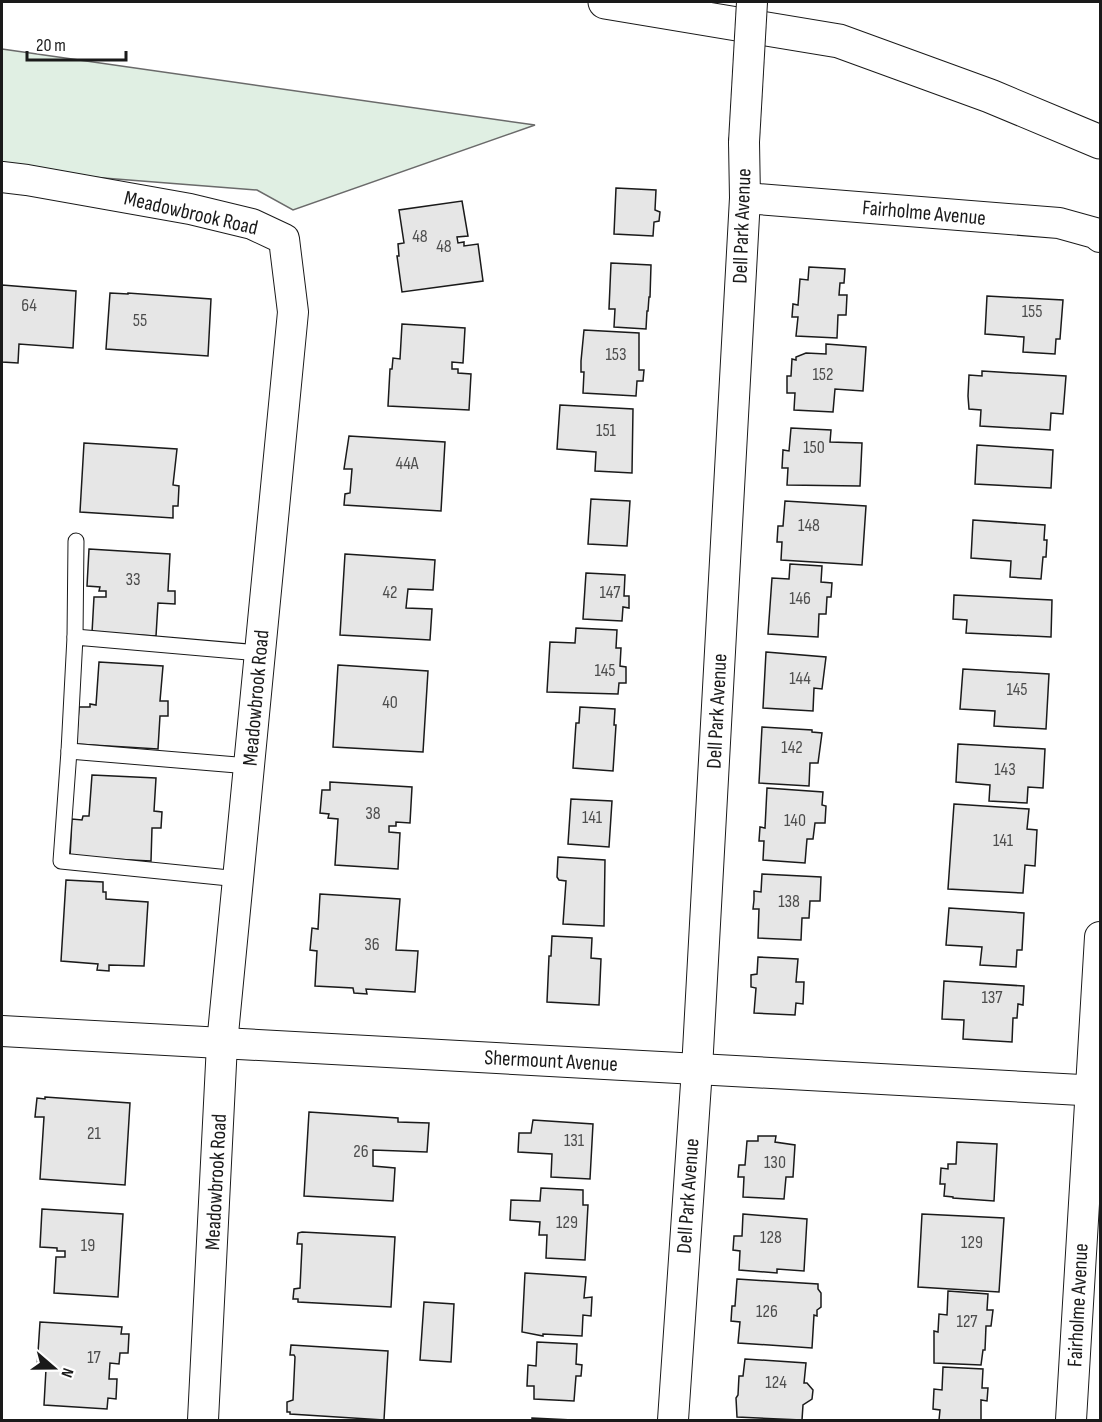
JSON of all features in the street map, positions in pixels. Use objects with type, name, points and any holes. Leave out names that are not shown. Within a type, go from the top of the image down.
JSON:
[{"type":"highway","points":[[605,2],[839,41],[990,96],[1101,142]]},
{"type":"street","name":"Dell Park Avenue","points":[[673,1420],[697,1069],[745,198],[744,142],[752,2]]},
{"type":"street","name":"Meadowbrook Road","points":[[14,179],[190,209],[252,224],[284,239],[293,312],[222,1044],[203,1420]]},
{"type":"street","name":"Fairholme Avenue","points":[[745,198],[1059,223],[1095,233],[1101,237]]},
{"type":"street","name":"Fairholme Avenue","points":[[1071,1420],[1096,1091],[1101,937]]},
{"type":"street","name":"Shermount Avenue","points":[[2,1031],[1096,1091]]},
{"type":"lane","points":[[76,541],[75,637],[61,861],[239,879]]},
{"type":"lane","points":[[75,637],[260,653]]},
{"type":"lane","points":[[69,751],[249,766]]},
{"type":"green space","points":[[2,49],[535,125],[293,210],[257,190],[2,170]]},
{"type":"building","points":[[616,188],[656,190],[655,210],[660,212],[659,221],[654,222],[653,236],[614,234]]},
{"type":"building","points":[[462,201],[468,236],[457,237],[458,243],[464,242],[464,246],[478,244],[483,281],[402,292],[397,256],[399,256],[398,244],[404,243],[399,210]]},
{"type":"building","points":[[611,263],[651,265],[646,329],[614,327],[615,309],[609,309]]},
{"type":"building","points":[[809,267],[845,269],[844,283],[840,283],[839,295],[847,295],[846,315],[838,315],[837,338],[796,336],[798,317],[792,317],[793,304],[798,305],[800,279],[808,280]]},
{"type":"building","points":[[2,285],[76,291],[73,348],[19,344],[18,363],[2,362]]},
{"type":"building","points":[[110,293],[211,299],[208,356],[106,349]]},
{"type":"building","points":[[987,296],[1063,300],[1060,339],[1056,339],[1055,354],[1023,352],[1024,337],[985,334]]},
{"type":"building","points":[[402,324],[465,328],[463,363],[452,362],[452,369],[458,369],[458,373],[471,374],[469,410],[388,406],[390,369],[392,369],[393,358],[400,359]]},
{"type":"building","points":[[584,330],[639,333],[639,370],[644,370],[643,381],[637,381],[636,396],[583,393],[584,372],[581,372],[581,361]]},
{"type":"building","points":[[826,344],[866,347],[863,391],[835,389],[833,412],[794,410],[795,393],[787,393],[787,376],[791,376],[792,359],[796,360],[796,357],[806,353],[826,354]]},
{"type":"building","points":[[982,371],[1066,376],[1063,414],[1051,413],[1050,430],[980,426],[981,410],[969,409],[968,396],[969,375],[982,376]]},
{"type":"building","points":[[560,405],[633,409],[632,473],[595,471],[596,452],[557,449]]},
{"type":"building","points":[[791,428],[831,430],[830,442],[862,443],[860,486],[787,485],[788,468],[782,468],[783,450],[789,451]]},
{"type":"building","points":[[349,436],[445,442],[441,511],[344,505],[345,494],[350,493],[352,469],[344,469]]},
{"type":"building","points":[[84,443],[177,449],[173,485],[179,486],[178,506],[173,506],[173,518],[80,512]]},
{"type":"building","points":[[977,445],[1053,450],[1051,488],[975,484]]},
{"type":"building","points":[[591,499],[630,501],[627,546],[588,544]]},
{"type":"building","points":[[785,501],[866,506],[862,565],[781,560],[782,542],[777,542],[778,526],[783,526]]},
{"type":"building","points":[[973,520],[1045,525],[1046,557],[1043,557],[1041,579],[1010,577],[1011,561],[971,558]]},
{"type":"building","points":[[89,549],[170,554],[168,591],[175,591],[175,604],[158,603],[156,636],[92,633],[94,597],[106,597],[106,591],[99,591],[100,587],[87,586]]},
{"type":"building","points":[[345,554],[435,560],[433,590],[408,589],[406,608],[432,609],[430,640],[340,635]]},
{"type":"building","points":[[790,564],[822,566],[821,582],[832,583],[831,597],[827,597],[826,614],[819,614],[818,637],[768,634],[772,578],[789,579]]},
{"type":"building","points":[[586,573],[625,575],[624,596],[629,596],[629,608],[623,607],[622,621],[583,619]]},
{"type":"building","points":[[954,595],[1052,600],[1051,637],[966,633],[967,620],[953,619]]},
{"type":"building","points":[[576,628],[617,630],[616,648],[621,648],[620,666],[626,667],[626,683],[619,683],[618,694],[547,692],[550,642],[575,643]]},
{"type":"building","points":[[766,652],[826,657],[822,689],[814,688],[813,711],[763,708]]},
{"type":"building","points":[[99,662],[163,666],[160,701],[168,701],[168,716],[160,716],[158,749],[76,744],[79,707],[96,705]]},
{"type":"building","points":[[338,665],[428,671],[423,752],[333,747]]},
{"type":"building","points":[[963,669],[1049,674],[1046,729],[994,726],[995,711],[960,709]]},
{"type":"building","points":[[580,707],[615,709],[613,771],[573,768],[576,723],[579,723]]},
{"type":"building","points":[[762,727],[812,730],[812,732],[822,733],[818,763],[810,763],[809,786],[759,783]]},
{"type":"building","points":[[958,744],[1045,749],[1043,788],[1028,787],[1027,803],[989,801],[990,785],[956,782]]},
{"type":"building","points":[[92,775],[156,778],[154,811],[162,812],[161,828],[152,828],[151,861],[70,857],[72,819],[82,820],[83,816],[89,816]]},
{"type":"building","points":[[330,782],[412,787],[410,823],[396,822],[396,826],[389,826],[389,832],[400,833],[398,869],[335,865],[338,819],[328,818],[329,814],[320,813],[322,790],[330,790]]},
{"type":"building","points":[[767,788],[823,792],[822,805],[826,806],[825,823],[815,823],[813,839],[807,839],[805,863],[763,860],[764,841],[759,841],[760,827],[765,828]]},
{"type":"building","points":[[571,799],[612,801],[609,847],[568,844]]},
{"type":"building","points":[[954,804],[1029,809],[1027,829],[1037,830],[1035,866],[1025,865],[1023,893],[948,889]]},
{"type":"building","points":[[558,857],[605,860],[604,926],[563,924],[566,881],[559,880],[557,877]]},
{"type":"building","points":[[762,874],[821,877],[820,901],[810,901],[809,918],[802,918],[801,940],[758,938],[759,909],[753,909],[754,891],[761,892]]},
{"type":"building","points":[[66,880],[103,882],[106,899],[148,902],[144,966],[109,965],[109,971],[97,970],[98,964],[61,961]]},
{"type":"building","points":[[320,894],[400,899],[396,950],[418,951],[415,992],[366,989],[367,994],[354,993],[353,988],[315,986],[317,951],[310,950],[312,928],[318,929]]},
{"type":"building","points":[[949,908],[1024,913],[1022,950],[1017,950],[1016,967],[980,965],[982,947],[946,945]]},
{"type":"building","points":[[552,936],[592,938],[591,958],[601,959],[599,1005],[547,1002]]},
{"type":"building","points":[[758,957],[798,959],[796,982],[804,982],[803,1004],[796,1003],[795,1015],[754,1013],[756,988],[751,987],[751,975],[757,974]]},
{"type":"building","points":[[944,981],[1024,986],[1023,1005],[1018,1004],[1017,1018],[1013,1018],[1012,1042],[963,1039],[964,1020],[942,1019]]},
{"type":"building","points":[[45,1097],[130,1103],[125,1185],[40,1179],[44,1117],[35,1117],[37,1098],[45,1099]]},
{"type":"building","points":[[309,1112],[398,1118],[398,1122],[429,1123],[427,1152],[373,1150],[373,1166],[395,1168],[393,1201],[304,1196]]},
{"type":"building","points":[[533,1120],[593,1124],[590,1179],[551,1177],[552,1154],[518,1152],[519,1133],[531,1133]]},
{"type":"building","points":[[758,1136],[776,1136],[775,1142],[795,1145],[793,1177],[786,1177],[784,1199],[743,1197],[744,1177],[738,1177],[739,1165],[745,1165],[747,1141],[758,1141]]},
{"type":"building","points":[[957,1142],[997,1144],[994,1201],[944,1196],[945,1184],[940,1184],[941,1168],[948,1169],[948,1164],[956,1164]]},
{"type":"building","points":[[541,1188],[583,1190],[583,1205],[588,1205],[585,1260],[546,1258],[547,1235],[539,1235],[540,1222],[510,1220],[511,1200],[540,1201]]},
{"type":"building","points":[[42,1209],[123,1214],[118,1297],[54,1293],[56,1257],[65,1257],[65,1251],[40,1247]]},
{"type":"building","points":[[743,1214],[807,1219],[804,1271],[777,1269],[777,1273],[739,1270],[740,1251],[733,1250],[734,1236],[742,1236]]},
{"type":"building","points":[[922,1214],[1004,1218],[999,1292],[918,1287]]},
{"type":"building","points":[[298,1233],[395,1237],[391,1307],[298,1302],[298,1299],[293,1299],[294,1289],[300,1288],[302,1244],[297,1244]]},
{"type":"building","points":[[525,1273],[586,1277],[584,1298],[592,1297],[591,1316],[583,1315],[582,1336],[543,1334],[543,1336],[522,1332]]},
{"type":"building","points":[[737,1279],[818,1284],[821,1293],[821,1307],[817,1310],[817,1316],[814,1315],[812,1348],[738,1343],[740,1322],[731,1321],[732,1306],[735,1306]]},
{"type":"building","points":[[948,1291],[988,1294],[987,1310],[993,1310],[991,1326],[986,1326],[985,1350],[983,1350],[981,1365],[934,1363],[934,1331],[938,1332],[939,1314],[947,1315]]},
{"type":"building","points":[[424,1302],[454,1304],[451,1362],[420,1360]]},
{"type":"building","points":[[40,1322],[122,1327],[121,1334],[129,1334],[128,1353],[120,1353],[119,1364],[110,1363],[109,1379],[117,1379],[116,1399],[108,1398],[107,1409],[44,1405],[46,1369],[37,1368]]},
{"type":"building","points":[[537,1342],[577,1344],[576,1364],[582,1365],[581,1376],[576,1376],[574,1401],[534,1399],[534,1386],[527,1386],[528,1365],[536,1366]]},
{"type":"building","points":[[291,1345],[388,1351],[384,1420],[287,1412],[287,1402],[293,1400],[295,1357],[290,1355]]},
{"type":"building","points":[[745,1359],[806,1363],[804,1383],[807,1383],[813,1390],[812,1399],[803,1405],[802,1420],[737,1417],[736,1398],[739,1376],[743,1376]]},
{"type":"building","points":[[943,1367],[983,1369],[982,1388],[988,1388],[987,1401],[981,1400],[981,1420],[939,1420],[940,1410],[933,1409],[934,1389],[942,1390]]},
{"type":"building","points":[[532,1418],[573,1420],[532,1420]]}]
